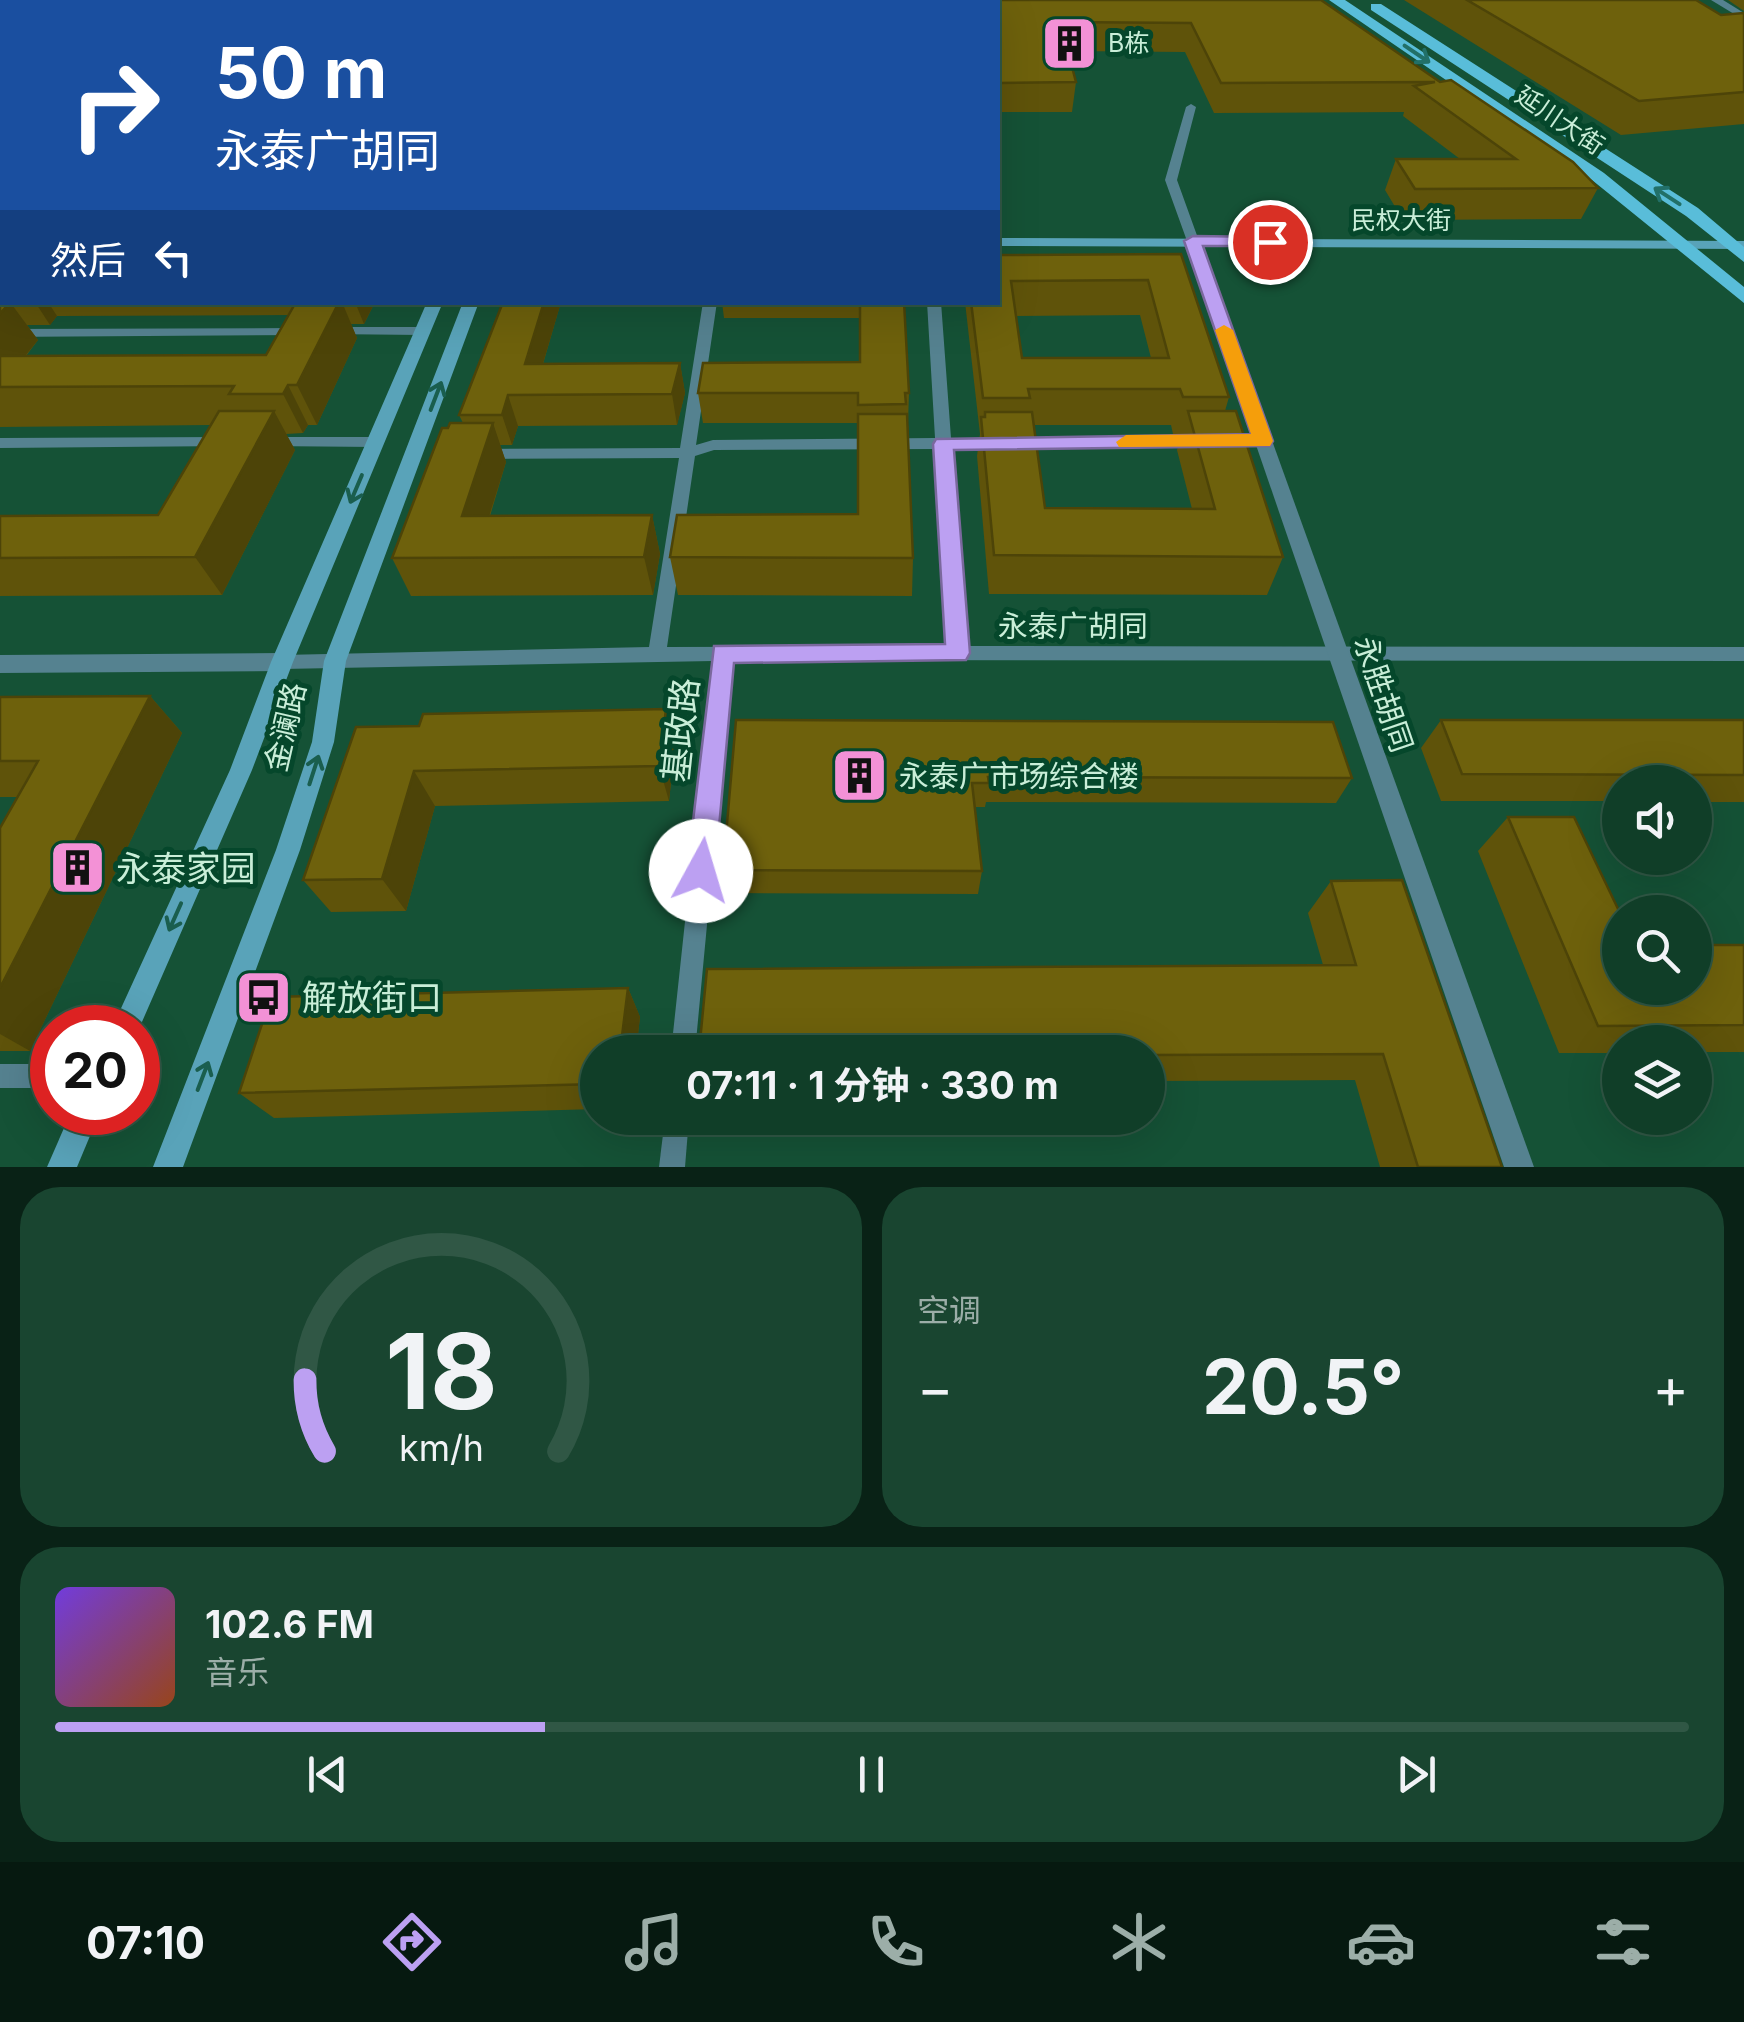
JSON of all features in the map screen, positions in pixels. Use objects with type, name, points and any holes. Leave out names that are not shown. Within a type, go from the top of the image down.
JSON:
[{"type":"main road","name":"延川大街","points":[[1336,0],[1638,202],[1691,245],[1744,297]]},
{"type":"main road","name":"延川大街","points":[[1366,0],[1692,212],[1740,249]]},
{"type":"street","name":"永胜胡同","points":[[1193,241],[1518,1167]]},
{"type":"street","name":"民权大街","points":[[1000,242],[1691,245],[1740,249]]},
{"type":"street","name":"金澜路","points":[[135,1005],[242,770],[282,662],[435,305]]},
{"type":"street","name":"金澜路","points":[[168,1167],[323,742],[334,661],[423,454],[470,305]]},
{"type":"street","points":[[0,664],[282,662]]},
{"type":"street","points":[[62,1167],[76,1135]]},
{"type":"lane","points":[[1716,0],[1740,12]]},
{"type":"lane","points":[[1190,108],[1170,180],[1193,241]]},
{"type":"lane","points":[[658,654],[710,305]]},
{"type":"lane","points":[[934,305],[958,653]]},
{"type":"lane","points":[[0,334],[423,331]]},
{"type":"lane","points":[[453,454],[688,453],[713,446],[1263,441]]},
{"type":"lane","points":[[0,443],[237,442]]},
{"type":"lane","points":[[257,442],[376,442]]},
{"type":"lane","name":"永泰广胡同","points":[[282,662],[723,653],[1744,654]]},
{"type":"lane","name":"基政路","points":[[685,1035],[723,653]]},
{"type":"lane","points":[[0,1076],[30,1076]]},
{"type":"lane","points":[[672,1167],[675,1135]]},
{"type":"building","points":[[1000,0],[1321,0],[1440,82],[1451,80],[1573,162],[1598,188],[1415,189],[1396,159],[1516,159],[1414,86],[1435,82],[1221,83],[1191,23],[1060,22],[1076,82],[1000,83]]},
{"type":"building","points":[[1467,0],[1696,0],[1721,15],[1744,13],[1744,92],[1639,101]]},
{"type":"building","points":[[1181,254],[1229,397],[1183,397],[1180,389],[1028,389],[1030,398],[983,398],[971,305],[1000,305],[1000,255]],"holes":[[[1148,280],[1169,358],[1022,358],[1011,281]]]},
{"type":"building","points":[[294,305],[337,305],[297,385],[288,385],[283,394],[229,394],[234,386],[0,387],[0,356],[266,355]]},
{"type":"building","points":[[502,305],[543,305],[525,364],[680,363],[672,394],[508,395],[502,415],[459,415]]},
{"type":"building","points":[[860,305],[904,305],[909,393],[905,393],[906,404],[858,405],[858,393],[698,393],[703,363],[860,362]]},
{"type":"building","points":[[219,411],[274,411],[195,557],[0,558],[0,516],[158,515]]},
{"type":"building","points":[[1188,411],[1236,411],[1283,557],[994,555],[981,417],[985,417],[985,412],[1032,412],[1045,508],[1215,509]]},
{"type":"building","points":[[858,414],[907,414],[913,558],[670,557],[677,515],[858,514]]},
{"type":"building","points":[[450,423],[493,423],[462,516],[652,515],[644,557],[392,558],[442,428],[448,428]]},
{"type":"building","points":[[150,696],[0,988],[0,828],[38,761],[0,761],[0,697]]},
{"type":"building","points":[[666,709],[659,766],[414,771],[382,879],[303,880],[356,727],[419,726],[423,714]]},
{"type":"building","points":[[736,720],[1333,722],[1352,778],[988,777],[989,783],[972,783],[982,871],[723,870]]},
{"type":"building","points":[[1441,720],[1744,720],[1744,775],[1712,775],[1712,765],[1602,765],[1602,774],[1462,774]]},
{"type":"building","points":[[1508,817],[1574,817],[1611,895],[1602,895],[1602,1005],[1712,1005],[1712,945],[1744,945],[1744,1025],[1598,1026]]},
{"type":"building","points":[[1402,880],[1502,1167],[1418,1167],[1383,1054],[1165,1055],[1165,1035],[701,1035],[707,969],[1356,965],[1331,881]]},
{"type":"building","points":[[628,988],[622,1035],[580,1035],[580,1084],[239,1093],[271,997]]},
{"type":"slow traffic","points":[[1126,442],[1263,441],[1224,330]]},
{"type":"place","name":"B栋","points":[[1069,43]]},
{"type":"place","name":"永泰广市场综合楼","points":[[860,776]]},
{"type":"place","name":"永泰家园","points":[[77,868]]},
{"type":"place","name":"解放街口","points":[[263,997]]},
{"type":"route","points":[[701,871],[723,653],[958,653],[943,444],[1263,441],[1193,241],[1270,242]]}]
